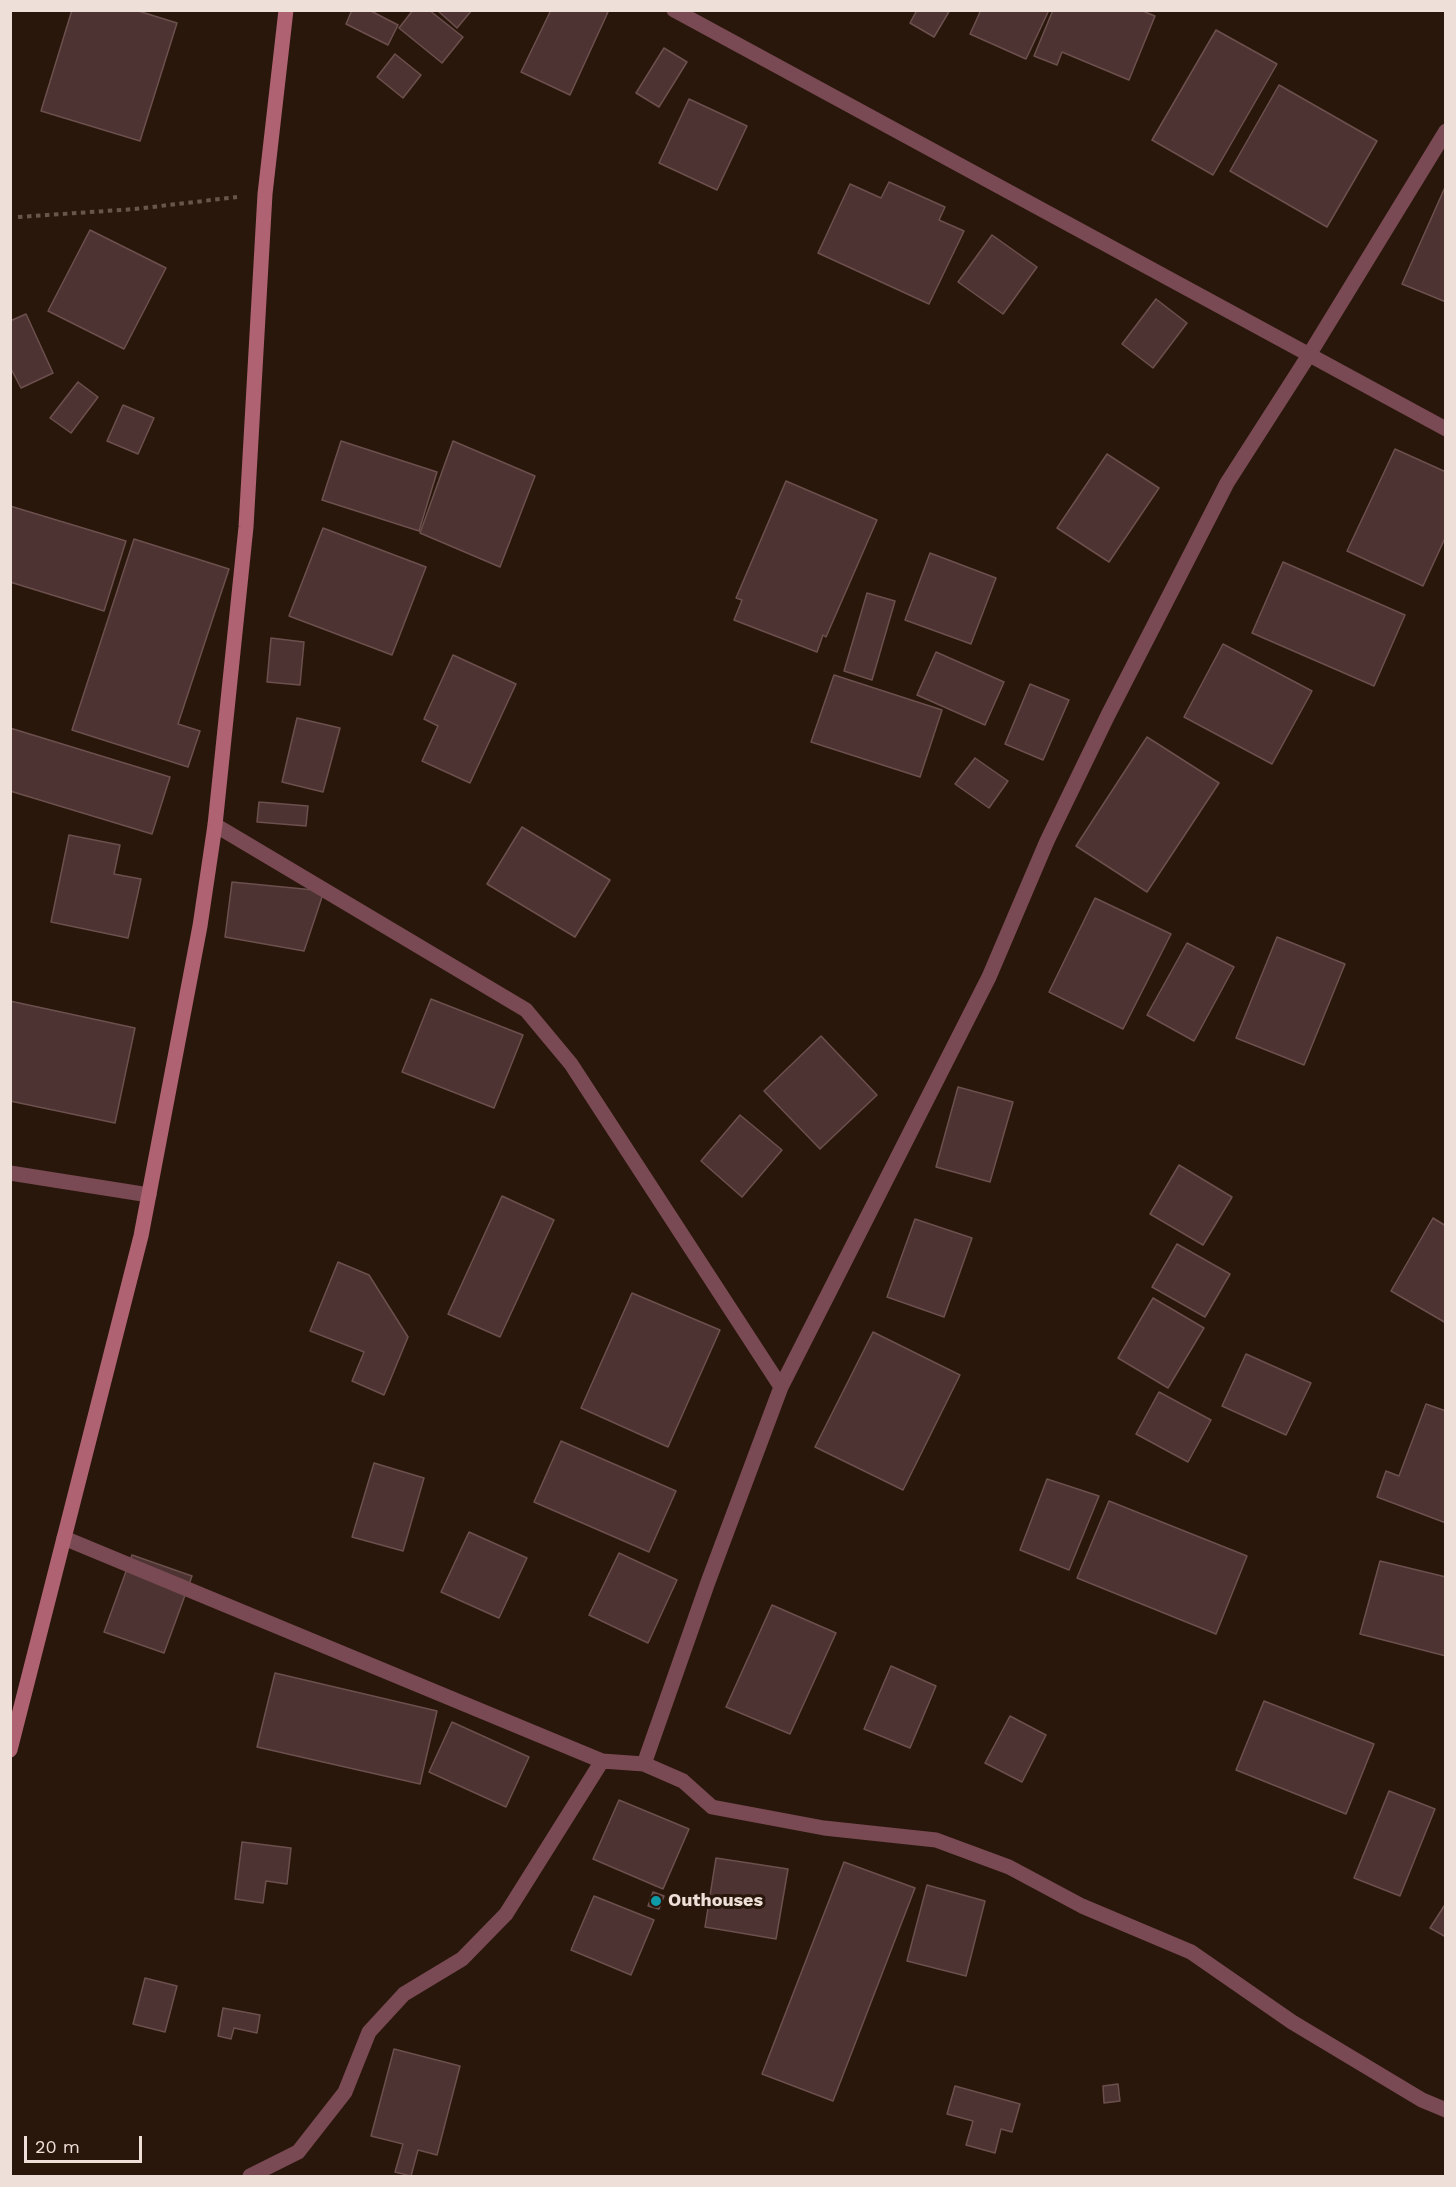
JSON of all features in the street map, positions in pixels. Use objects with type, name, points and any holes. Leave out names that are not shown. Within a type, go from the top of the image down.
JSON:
[{"type":"street","points":[[10,1750],[141,1236],[200,926],[215,825],[246,527],[265,194],[286,10]]},
{"type":"street","points":[[674,10],[1446,429]]},
{"type":"street","points":[[644,1764],[708,1582],[781,1387],[989,977],[1047,841],[1139,654],[1227,483],[1309,355],[1446,131]]},
{"type":"street","points":[[215,825],[526,1010],[572,1064],[781,1387]]},
{"type":"street","points":[[10,1173],[149,1195]]},
{"type":"street","points":[[64,1538],[602,1761],[644,1764],[683,1781],[712,1807],[824,1828],[936,1840],[1010,1867],[1082,1906],[1191,1952],[1292,2022],[1422,2100],[1446,2110]]},
{"type":"street","points":[[250,2176],[298,2152],[345,2092],[369,2032],[404,1994],[462,1959],[506,1914],[602,1761]]},
{"type":"path","points":[[18,217],[135,209],[265,194]]},
{"type":"building","points":[[72,10],[135,10],[177,23],[140,141],[41,111]]},
{"type":"building","points":[[352,10],[369,10],[398,25],[388,45],[346,24]]},
{"type":"building","points":[[413,10],[429,10],[463,37],[442,63],[399,28]]},
{"type":"building","points":[[437,10],[472,10],[457,28]]},
{"type":"building","points":[[551,10],[604,10],[608,12],[570,95],[521,72]]},
{"type":"building","points":[[917,10],[950,10],[934,37],[910,23]]},
{"type":"building","points":[[981,10],[1049,10],[1026,59],[970,34]]},
{"type":"building","points":[[1053,10],[1140,10],[1155,16],[1129,80],[1062,52],[1057,65],[1034,56]]},
{"type":"building","points":[[1216,30],[1277,64],[1213,175],[1152,140]]},
{"type":"building","points":[[664,48],[687,62],[659,107],[636,93]]},
{"type":"building","points":[[395,54],[421,75],[403,98],[377,77]]},
{"type":"building","points":[[1279,85],[1377,141],[1327,227],[1230,171]]},
{"type":"building","points":[[689,99],[747,126],[717,190],[659,163]]},
{"type":"building","points":[[889,182],[945,207],[939,220],[964,231],[929,304],[818,253],[850,184],[881,198]]},
{"type":"building","points":[[1446,185],[1446,302],[1402,284]]},
{"type":"building","points":[[90,230],[166,268],[124,349],[48,311]]},
{"type":"building","points":[[992,235],[1037,267],[1003,314],[958,282]]},
{"type":"building","points":[[1156,299],[1187,323],[1153,368],[1122,344]]},
{"type":"building","points":[[26,314],[53,373],[21,388],[10,367],[10,321]]},
{"type":"building","points":[[78,382],[98,397],[71,433],[50,418]]},
{"type":"building","points":[[123,405],[154,418],[138,454],[107,441]]},
{"type":"building","points":[[341,441],[437,472],[419,531],[322,500]]},
{"type":"building","points":[[453,441],[535,476],[500,567],[420,533]]},
{"type":"building","points":[[1395,449],[1446,472],[1446,536],[1423,586],[1347,551]]},
{"type":"building","points":[[1107,454],[1159,488],[1109,562],[1057,528]]},
{"type":"building","points":[[786,481],[877,520],[826,637],[823,635],[817,652],[734,620],[742,600],[736,598]]},
{"type":"building","points":[[10,506],[126,541],[104,611],[10,582]]},
{"type":"building","points":[[323,528],[426,567],[392,655],[289,616]]},
{"type":"building","points":[[134,539],[229,569],[178,724],[200,731],[188,767],[72,730]]},
{"type":"building","points":[[930,553],[996,578],[971,644],[905,620]]},
{"type":"building","points":[[1283,562],[1405,615],[1374,686],[1252,633]]},
{"type":"building","points":[[867,593],[895,601],[872,680],[844,671]]},
{"type":"building","points":[[271,638],[304,642],[300,685],[267,682]]},
{"type":"building","points":[[1223,644],[1312,691],[1272,764],[1184,717]]},
{"type":"building","points":[[936,652],[1004,682],[985,725],[917,695]]},
{"type":"building","points":[[453,655],[516,684],[470,783],[422,761],[438,726],[424,719]]},
{"type":"building","points":[[834,675],[942,710],[920,777],[811,742]]},
{"type":"building","points":[[1030,684],[1069,700],[1043,760],[1005,744]]},
{"type":"building","points":[[297,718],[340,728],[323,792],[282,782]]},
{"type":"building","points":[[10,728],[170,777],[152,834],[10,791]]},
{"type":"building","points":[[1147,737],[1219,783],[1147,892],[1076,846]]},
{"type":"building","points":[[975,758],[1008,781],[989,808],[955,784]]},
{"type":"building","points":[[259,802],[308,806],[306,826],[257,822]]},
{"type":"building","points":[[522,827],[610,880],[575,937],[487,884]]},
{"type":"building","points":[[69,835],[120,845],[114,874],[141,879],[128,938],[51,922]]},
{"type":"building","points":[[232,882],[324,891],[304,951],[225,937]]},
{"type":"building","points":[[1095,898],[1171,934],[1123,1029],[1049,992]]},
{"type":"building","points":[[1277,937],[1345,964],[1304,1065],[1236,1038]]},
{"type":"building","points":[[1187,943],[1234,967],[1194,1041],[1147,1015]]},
{"type":"building","points":[[431,999],[523,1035],[494,1108],[402,1072]]},
{"type":"building","points":[[10,1001],[135,1028],[115,1123],[10,1101]]},
{"type":"building","points":[[821,1036],[877,1095],[820,1149],[764,1091]]},
{"type":"building","points":[[958,1087],[1013,1102],[990,1182],[936,1167]]},
{"type":"building","points":[[740,1115],[782,1150],[742,1197],[701,1161]]},
{"type":"building","points":[[1179,1165],[1232,1197],[1203,1245],[1150,1214]]},
{"type":"building","points":[[502,1196],[554,1220],[500,1337],[448,1314]]},
{"type":"building","points":[[1433,1218],[1446,1226],[1446,1323],[1391,1291]]},
{"type":"building","points":[[915,1219],[972,1238],[944,1317],[887,1297]]},
{"type":"building","points":[[1177,1244],[1230,1274],[1205,1317],[1152,1287]]},
{"type":"building","points":[[338,1262],[369,1275],[408,1337],[384,1395],[352,1381],[364,1352],[310,1331]]},
{"type":"building","points":[[632,1293],[720,1330],[668,1447],[581,1408]]},
{"type":"building","points":[[1153,1298],[1204,1328],[1168,1388],[1118,1358]]},
{"type":"building","points":[[873,1332],[960,1375],[903,1490],[815,1447]]},
{"type":"building","points":[[1246,1354],[1311,1383],[1286,1435],[1222,1406]]},
{"type":"building","points":[[1159,1392],[1211,1420],[1188,1462],[1136,1434]]},
{"type":"building","points":[[1426,1404],[1446,1411],[1446,1523],[1377,1497],[1386,1471],[1399,1476]]},
{"type":"building","points":[[561,1441],[676,1491],[649,1552],[534,1502]]},
{"type":"building","points":[[374,1463],[424,1478],[403,1551],[352,1537]]},
{"type":"building","points":[[1047,1479],[1099,1496],[1069,1570],[1020,1550]]},
{"type":"building","points":[[1109,1501],[1247,1556],[1216,1634],[1077,1578]]},
{"type":"building","points":[[469,1532],[527,1558],[499,1618],[441,1592]]},
{"type":"building","points":[[619,1553],[677,1580],[648,1643],[589,1615]]},
{"type":"building","points":[[132,1555],[192,1576],[164,1653],[104,1632]]},
{"type":"building","points":[[1380,1561],[1446,1577],[1446,1656],[1360,1634]]},
{"type":"building","points":[[772,1605],[836,1633],[790,1734],[726,1707]]},
{"type":"building","points":[[891,1666],[936,1686],[910,1748],[864,1729]]},
{"type":"building","points":[[275,1673],[437,1711],[420,1784],[257,1747]]},
{"type":"building","points":[[1264,1701],[1374,1744],[1346,1814],[1236,1770]]},
{"type":"building","points":[[1010,1716],[1046,1735],[1022,1782],[985,1763]]},
{"type":"building","points":[[452,1722],[529,1757],[506,1807],[429,1772]]},
{"type":"building","points":[[1389,1791],[1435,1809],[1400,1896],[1354,1878]]},
{"type":"building","points":[[619,1800],[689,1829],[663,1889],[593,1859]]},
{"type":"building","points":[[242,1842],[291,1848],[287,1884],[266,1881],[263,1903],[235,1899]]},
{"type":"building","points":[[716,1858],[788,1869],[776,1939],[705,1927]]},
{"type":"building","points":[[844,1862],[915,1888],[833,2101],[762,2074]]},
{"type":"building","points":[[927,1885],[985,1901],[966,1976],[907,1961]]},
{"type":"building","name":"Outhouses","points":[[653,1892],[664,1896],[659,1909],[648,1906]]},
{"type":"building","points":[[594,1896],[654,1920],[631,1975],[571,1950]]},
{"type":"building","points":[[1446,1903],[1446,1937],[1430,1928]]},
{"type":"building","points":[[145,1978],[177,1986],[165,2032],[133,2024]]},
{"type":"building","points":[[223,2008],[260,2015],[257,2033],[234,2028],[231,2039],[218,2036]]},
{"type":"building","points":[[394,2049],[460,2066],[437,2155],[418,2150],[411,2176],[395,2172],[403,2144],[371,2136]]},
{"type":"building","points":[[1118,2084],[1120,2101],[1104,2103],[1103,2086]]},
{"type":"building","points":[[955,2086],[1020,2104],[1012,2132],[1001,2129],[995,2153],[966,2145],[973,2121],[947,2114]]},
{"type":"place","name":"Outhouses","points":[[656,1901]]}]
